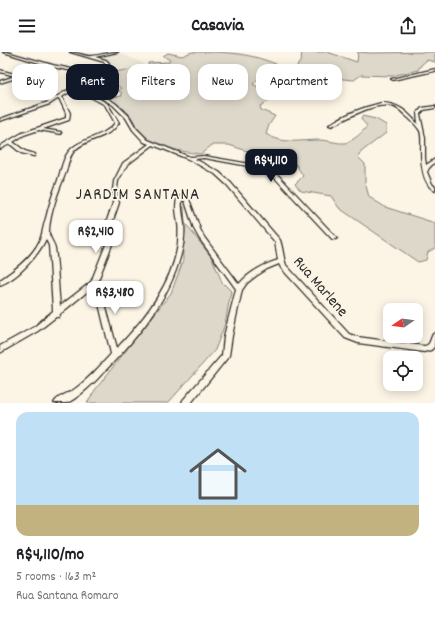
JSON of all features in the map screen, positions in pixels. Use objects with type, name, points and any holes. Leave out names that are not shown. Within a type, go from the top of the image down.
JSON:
[{"type":"street","points":[[4,52],[13,53],[46,64]]},
{"type":"street","points":[[71,52],[90,57],[107,63],[106,64]]},
{"type":"street","points":[[90,57],[117,52]]},
{"type":"street","points":[[393,79],[435,70]]},
{"type":"street","points":[[0,71],[12,75]]},
{"type":"street","points":[[0,82],[12,78]]},
{"type":"street","points":[[0,120],[23,111],[42,106],[66,94]]},
{"type":"street","points":[[0,148],[23,134],[68,119],[68,112],[60,96]]},
{"type":"street","points":[[0,284],[34,255],[46,234],[48,219],[70,154],[85,141],[115,127],[117,123],[106,104],[99,100]]},
{"type":"street","name":"Rua Marlene","points":[[107,100],[128,117],[139,136],[152,144],[190,158],[211,169],[223,178],[275,236],[280,246],[281,261],[288,271],[342,332],[352,339],[424,350],[434,344],[435,336]]},
{"type":"street","points":[[331,125],[356,113],[382,105],[392,105],[404,112],[422,130]]},
{"type":"street","points":[[435,107],[423,109],[419,112],[425,172],[430,184],[435,190]]},
{"type":"street","points":[[34,130],[45,130],[60,133]]},
{"type":"street","points":[[11,142],[23,152],[34,156]]},
{"type":"street","points":[[0,350],[36,330],[94,283],[110,242],[109,223],[116,203],[116,181],[125,164],[152,144]]},
{"type":"street","points":[[190,158],[204,157],[266,169],[277,177],[334,238]]},
{"type":"street","points":[[425,172],[427,167],[435,160]]},
{"type":"street","points":[[58,403],[68,398],[97,375],[132,338],[153,312],[168,282],[178,255],[180,245],[180,200],[182,198],[186,198],[202,238],[239,289]]},
{"type":"street","points":[[46,234],[52,246],[57,314]]},
{"type":"street","points":[[186,403],[225,356],[239,289],[245,281],[254,274],[281,261]]},
{"type":"street","points":[[94,283],[100,296],[115,355]]},
{"type":"shaded area","points":[[192,52],[214,52],[245,55],[276,64],[256,64],[256,81],[253,84],[256,86],[256,100],[271,100],[260,106],[261,110],[275,116],[269,125],[266,134],[279,140],[320,140],[345,143],[358,136],[367,126],[361,119],[362,116],[376,119],[386,125],[386,133],[361,152],[358,157],[365,164],[365,182],[369,197],[385,207],[435,223],[435,248],[428,252],[426,260],[418,262],[339,208],[331,196],[301,191],[295,184],[303,176],[295,163],[284,157],[265,157],[229,145],[212,145],[201,154],[176,150],[156,144],[140,136],[136,130],[133,119],[127,111],[110,100],[119,100],[119,96],[122,96],[121,92],[119,91],[119,89],[121,89],[119,87],[119,71],[127,70],[127,100],[190,100],[190,64],[148,63],[169,62],[170,60],[163,56],[168,53],[182,56]]},
{"type":"shaded area","points":[[302,52],[327,52],[357,62],[358,52],[435,52],[435,62],[427,60],[418,70],[392,76],[361,75],[354,80],[342,79],[342,64],[298,64],[301,60]]},
{"type":"shaded area","points":[[120,53],[145,64],[127,64],[127,69],[119,72],[119,64],[110,64],[111,62],[96,58]]},
{"type":"shaded area","points":[[182,206],[184,207],[185,223],[212,258],[222,282],[231,291],[225,324],[215,350],[168,403],[87,403],[95,390],[171,293],[183,261]]},
{"type":"district","name":"JARDIM SANTANA","points":[[138,196]]}]
